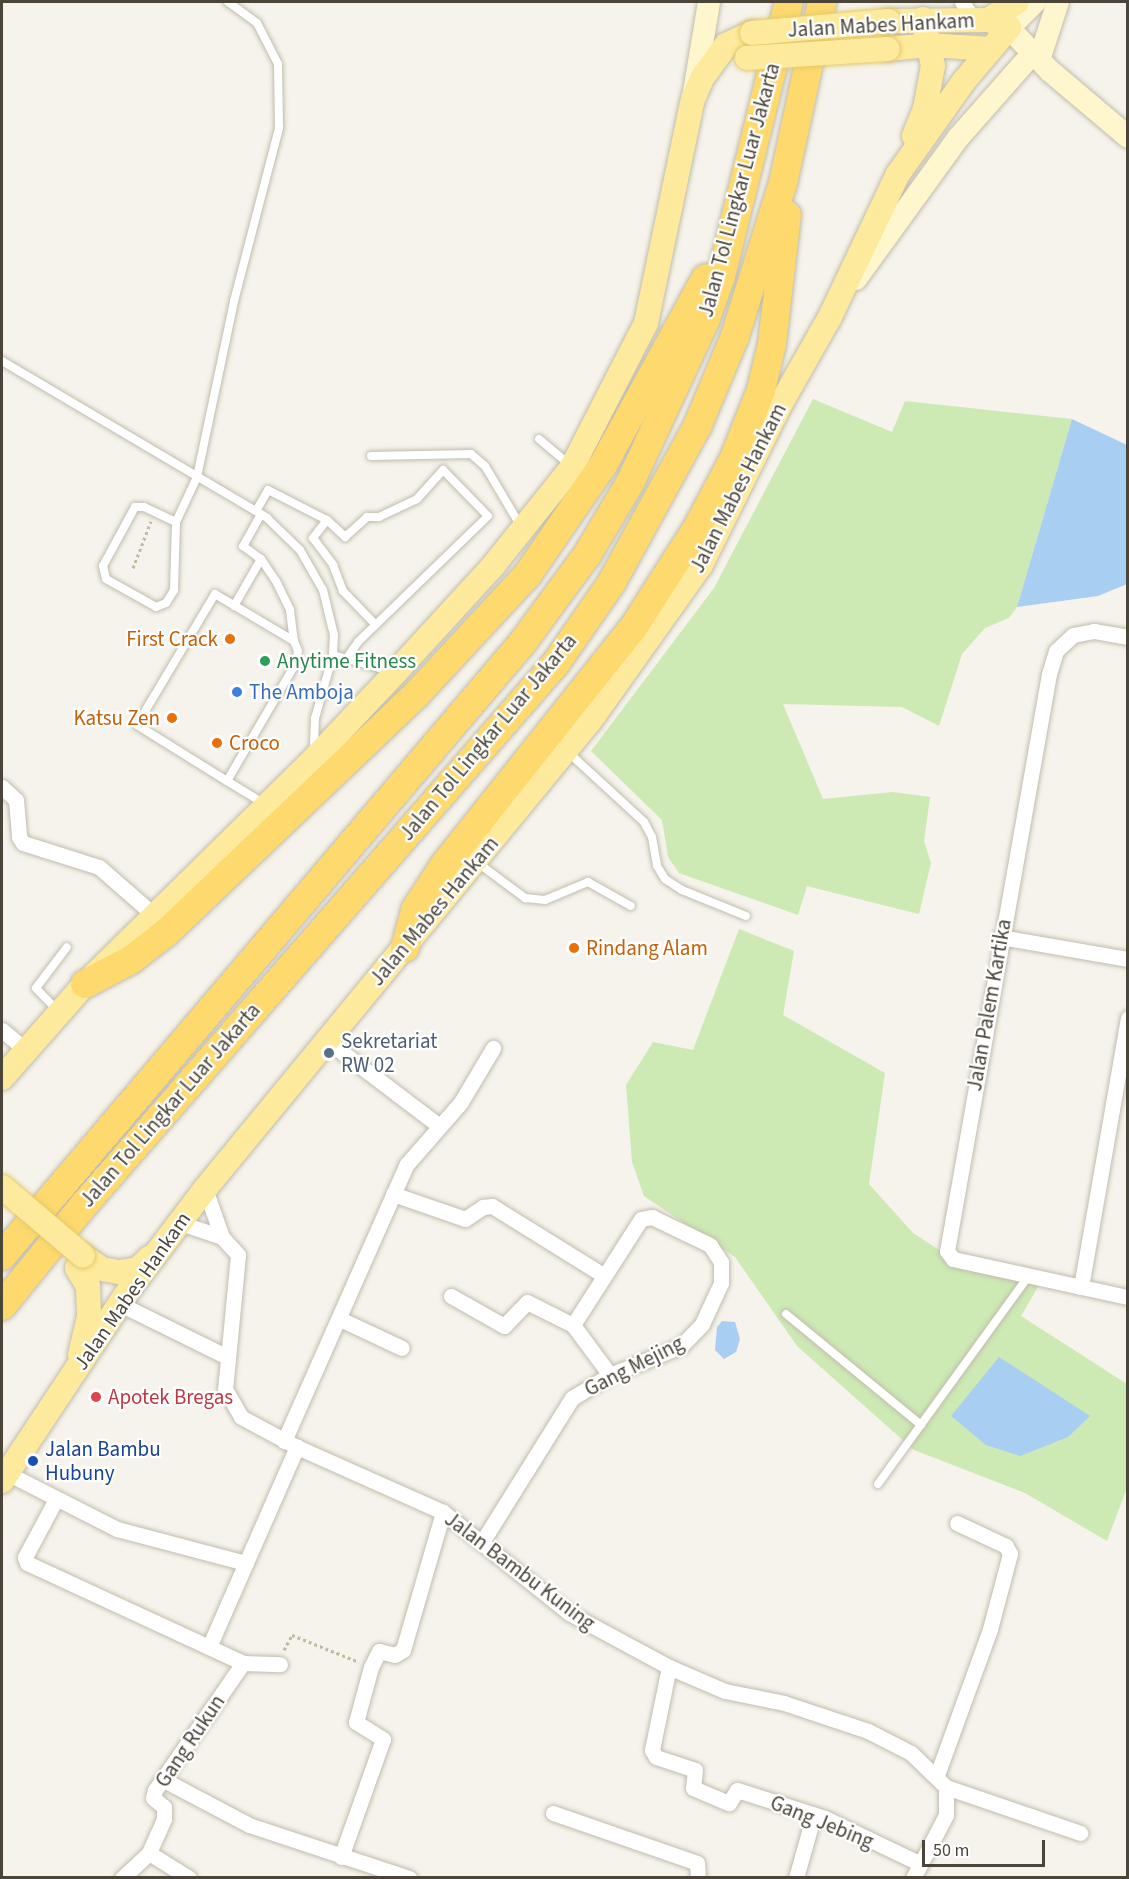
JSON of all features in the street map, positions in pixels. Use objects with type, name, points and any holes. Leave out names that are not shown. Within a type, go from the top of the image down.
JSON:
[{"type":"highway","name":"Jalan Tol Lingkar Luar Jakarta","points":[[2,1256],[523,642],[586,555],[630,483],[705,321],[789,2]]},
{"type":"highway","name":"Jalan Tol Lingkar Luar Jakarta","points":[[2,1306],[83,1206],[556,663],[617,572],[697,427],[739,325],[783,183],[822,2]]},
{"type":"highway","points":[[405,948],[416,910],[445,864],[633,628],[696,528],[734,458],[761,390],[772,345],[786,241],[783,183]]},
{"type":"highway","points":[[85,984],[131,960],[167,932],[416,695],[528,574],[603,465],[711,268],[725,251]]},
{"type":"main road","name":"Jalan Mabes Hankam","points":[[2,1078],[85,984],[313,760],[395,673],[523,531],[572,467],[646,323],[693,99],[709,2]]},
{"type":"main road","points":[[715,2],[726,45]]},
{"type":"main road","points":[[983,17],[1017,2]]},
{"type":"main road","points":[[983,17],[1035,2]]},
{"type":"main road","points":[[1039,63],[1058,2]]},
{"type":"main road","name":"Jalan Mabes Hankam","points":[[693,99],[714,59],[726,45],[752,33],[888,21],[983,17],[992,49]]},
{"type":"main road","points":[[983,17],[1128,137]]},
{"type":"main road","points":[[898,174],[931,84],[933,66],[923,19]]},
{"type":"main road","name":"Jalan Mabes Hankam","points":[[726,45],[747,58],[928,45],[992,49]]},
{"type":"main road","name":"Jalan Mabes Hankam","points":[[4,1477],[120,1304],[205,1189],[590,721],[701,565],[779,407],[830,317],[898,174],[992,49]]},
{"type":"main road","points":[[992,49],[1039,63]]},
{"type":"main road","name":"Jalan Mabes Hankam","points":[[830,317],[958,138],[1039,63]]},
{"type":"main road","points":[[2,1187],[80,1262],[88,1286],[88,1316],[78,1367]]},
{"type":"main road","points":[[2,1206],[80,1262],[102,1269],[119,1272],[138,1269],[164,1244]]},
{"type":"street","name":"Jalan Palem Kartika","points":[[1128,637],[1094,631],[1073,635],[1056,651],[1041,711],[1000,937],[947,1254],[953,1259],[1128,1297]]},
{"type":"street","points":[[2,787],[16,800],[18,833],[23,843],[99,867],[154,915]]},
{"type":"street","points":[[1000,937],[1128,959]]},
{"type":"street","points":[[1081,1287],[1128,1018]]},
{"type":"street","points":[[2,1030],[26,1050]]},
{"type":"street","points":[[326,1040],[438,1125]]},
{"type":"street","points":[[209,1647],[246,1563],[290,1444],[393,1194],[413,1154],[461,1102],[493,1048]]},
{"type":"street","name":"Jalan Bambu Kuning","points":[[205,1189],[222,1237],[235,1248],[239,1263],[225,1356],[225,1389],[232,1406],[241,1417],[290,1444],[443,1512],[578,1619],[669,1667],[725,1691],[784,1703],[868,1731],[911,1753],[941,1781],[1080,1833]]},
{"type":"street","points":[[393,1194],[465,1219],[483,1207],[492,1206],[603,1275],[573,1325]]},
{"type":"street","name":"Gang Mejing","points":[[482,1542],[564,1407],[582,1391],[610,1375],[671,1352],[692,1338],[714,1304],[722,1273],[721,1262],[710,1245],[645,1216],[603,1275]]},
{"type":"street","points":[[180,1223],[222,1237]]},
{"type":"street","points":[[451,1296],[504,1326],[527,1302],[573,1325],[610,1375]]},
{"type":"street","points":[[120,1304],[225,1356]]},
{"type":"street","points":[[340,1319],[402,1347]]},
{"type":"street","points":[[4,1477],[56,1498],[117,1529],[246,1563]]},
{"type":"street","points":[[56,1498],[25,1557],[27,1563],[243,1663],[280,1664]]},
{"type":"street","points":[[341,1857],[383,1738],[356,1722],[371,1667],[379,1651],[395,1655],[403,1650],[443,1512]]},
{"type":"street","points":[[916,1870],[946,1815],[941,1781],[990,1629],[1010,1554],[1006,1546],[957,1523]]},
{"type":"street","name":"Gang Rukun","points":[[149,1853],[164,1819],[164,1807],[153,1795],[243,1663]]},
{"type":"street","name":"Gang Jebing","points":[[669,1667],[653,1754],[695,1770],[693,1788],[730,1803],[737,1790],[814,1814],[916,1870]]},
{"type":"street","points":[[164,1780],[249,1825],[410,1878]]},
{"type":"street","points":[[553,1813],[697,1863],[698,1878]]},
{"type":"street","points":[[796,1878],[814,1814]]},
{"type":"street","points":[[122,1878],[149,1853],[189,1878]]},
{"type":"lane","points":[[176,522],[155,511],[135,507],[103,566],[106,579],[138,600],[156,607],[166,603],[175,585],[176,522],[197,477],[234,301],[279,129],[281,96],[278,64],[257,23],[228,2]]},
{"type":"lane","points":[[2,361],[259,513],[287,536],[315,570],[332,621],[333,655],[315,718],[313,760]]},
{"type":"lane","points":[[539,439],[572,467]]},
{"type":"lane","points":[[371,456],[471,454],[485,465],[523,531]]},
{"type":"lane","points":[[227,781],[296,663],[298,651],[294,641],[290,610],[276,581],[261,559],[243,546],[268,490],[327,520],[345,537],[367,517],[380,517],[417,499],[443,470],[488,516],[376,625],[346,659]]},
{"type":"lane","points":[[327,520],[313,538],[333,565],[343,591],[376,625]]},
{"type":"lane","points":[[234,606],[261,559]]},
{"type":"lane","points":[[267,806],[137,725],[215,594],[294,641]]},
{"type":"lane","points":[[333,655],[395,673]]},
{"type":"lane","points":[[565,749],[644,822],[652,837],[657,866],[665,879],[682,890],[746,916]]},
{"type":"lane","points":[[476,861],[525,898],[545,900],[588,882],[631,906]]},
{"type":"lane","points":[[60,1014],[36,988],[67,947]]},
{"type":"lane","points":[[878,1484],[1030,1274]]},
{"type":"lane","points":[[786,1314],[921,1425]]},
{"type":"path","points":[[133,568],[155,511]]},
{"type":"path","points":[[280,1664],[292,1635],[371,1667]]},
{"type":"green space","points":[[813,399],[892,432],[905,401],[1072,419],[1017,607],[1009,618],[985,628],[962,654],[939,726],[902,707],[783,704],[823,799],[893,792],[930,797],[924,841],[931,863],[919,914],[807,886],[798,915],[679,873],[668,857],[662,820],[591,751],[714,588]]},
{"type":"green space","points":[[739,929],[794,951],[783,1015],[885,1073],[869,1184],[913,1233],[967,1268],[1039,1285],[1021,1316],[1127,1384],[1127,1488],[1107,1541],[1025,1493],[914,1450],[797,1346],[735,1257],[644,1196],[632,1162],[626,1085],[653,1042],[693,1050]]},
{"type":"water","points":[[1072,419],[1127,445],[1127,584],[1098,596],[1017,607]]},
{"type":"water","points":[[722,1321],[735,1322],[740,1339],[736,1352],[724,1359],[715,1350],[717,1327]]},
{"type":"water","points":[[999,1357],[1090,1416],[1068,1437],[1020,1456],[986,1445],[951,1416]]},
{"type":"place","name":"First Crack","points":[[230,639]]},
{"type":"place","name":"Anytime Fitness","points":[[265,661]]},
{"type":"place","name":"The Amboja","points":[[237,692]]},
{"type":"place","name":"Katsu Zen","points":[[172,718]]},
{"type":"place","name":"Croco","points":[[217,743]]},
{"type":"place","name":"Rindang Alam","points":[[574,948]]},
{"type":"place","name":"Sekretariat RW 02","points":[[329,1053]]},
{"type":"place","name":"Apotek Bregas","points":[[96,1397]]},
{"type":"place","name":"Jalan Bambu Hubuny","points":[[33,1461]]}]
